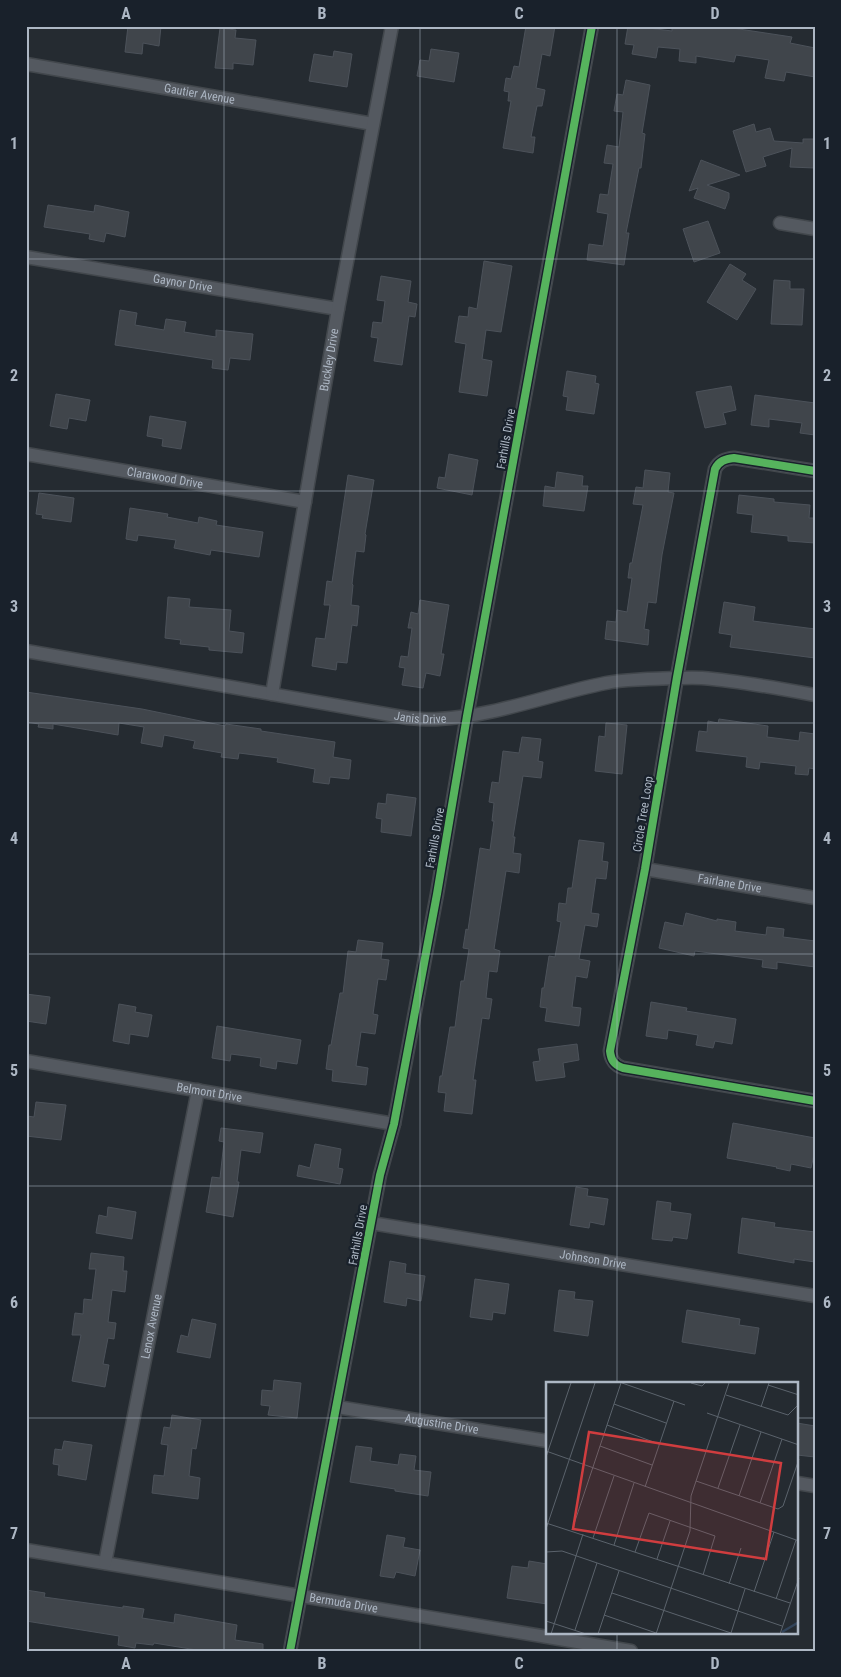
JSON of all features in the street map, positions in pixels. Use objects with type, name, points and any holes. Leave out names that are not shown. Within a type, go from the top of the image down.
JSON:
[{"type":"street","name":"Buckley Drive","points":[[272,694],[338,309],[392,26]]},
{"type":"street","name":"Farhills Drive","points":[[290,1651],[380,1176],[394,1124],[437,894],[467,716],[592,26]]},
{"type":"street","name":"Gautier Avenue","points":[[26,64],[373,124]]},
{"type":"street","points":[[780,223],[815,228]]},
{"type":"street","name":"Gaynor Drive","points":[[26,256],[338,309]]},
{"type":"street","name":"Clarawood Drive","points":[[26,454],[305,502]]},
{"type":"street","name":"Circle Tree Loop","points":[[815,471],[734,458],[725,459],[715,469],[677,677],[645,869],[610,1051],[611,1059],[616,1066],[623,1068],[815,1101]]},
{"type":"street","name":"Janis Drive","points":[[26,652],[408,718],[438,720],[501,710],[548,696],[628,680],[677,677],[736,682],[815,695]]},
{"type":"street","name":"Fairlane Drive","points":[[645,869],[815,898]]},
{"type":"street","name":"Belmont Drive","points":[[26,1061],[394,1124]]},
{"type":"street","name":"Lenox Avenue","points":[[105,1563],[198,1090]]},
{"type":"street","name":"Johnson Drive","points":[[371,1223],[815,1296]]},
{"type":"street","name":"Augustine Drive","points":[[336,1407],[546,1441]]},
{"type":"street","points":[[798,1483],[815,1486]]},
{"type":"street","name":"Bermuda Drive","points":[[26,1550],[631,1651]]},
{"type":"building","points":[[128,26],[161,26],[159,46],[143,43],[142,54],[125,52]]},
{"type":"building","points":[[526,26],[555,26],[550,56],[542,54],[536,88],[545,90],[542,106],[537,106],[531,137],[535,137],[533,153],[503,148],[511,101],[508,101],[509,92],[504,91],[506,78],[511,79],[514,66],[519,67]]},
{"type":"building","points":[[628,26],[649,26],[648,28],[672,31],[672,26],[719,26],[792,37],[790,43],[815,48],[815,77],[786,72],[784,81],[765,78],[769,60],[736,55],[734,62],[696,56],[696,63],[679,61],[680,49],[658,47],[656,58],[632,54],[634,45],[625,44]]},
{"type":"building","points":[[220,28],[236,30],[235,38],[256,40],[253,65],[233,63],[233,69],[215,68]]},
{"type":"building","points":[[431,49],[459,53],[454,82],[417,76],[420,60],[429,61]]},
{"type":"building","points":[[334,51],[352,54],[347,87],[309,81],[314,54],[333,57]]},
{"type":"building","points":[[626,80],[650,85],[642,133],[645,134],[641,168],[639,168],[626,233],[629,233],[624,265],[587,260],[589,244],[603,246],[608,214],[597,212],[600,194],[608,195],[613,164],[604,163],[607,145],[619,147],[623,112],[614,111],[617,94],[623,95]]},
{"type":"building","points":[[754,124],[756,132],[770,128],[774,141],[803,143],[803,139],[815,139],[815,168],[790,167],[792,148],[763,157],[766,166],[746,172],[733,131]]},
{"type":"building","points":[[701,160],[740,175],[707,185],[729,193],[725,209],[694,198],[698,188],[689,191]]},
{"type":"building","points":[[48,205],[94,212],[95,205],[129,212],[125,237],[106,233],[104,242],[89,239],[90,234],[44,227]]},
{"type":"building","points":[[708,221],[720,253],[694,262],[683,229]]},
{"type":"building","points":[[484,261],[512,266],[501,332],[486,330],[482,359],[492,361],[487,396],[459,392],[466,344],[455,342],[459,316],[468,317],[469,307],[477,309]]},
{"type":"building","points":[[730,264],[746,274],[742,280],[756,289],[737,320],[707,302]]},
{"type":"building","points":[[381,276],[411,281],[408,302],[417,304],[415,317],[409,316],[402,365],[374,361],[378,338],[371,337],[373,322],[382,323],[385,301],[377,300]]},
{"type":"building","points":[[774,280],[790,281],[790,289],[804,289],[802,325],[771,324]]},
{"type":"building","points":[[120,310],[137,313],[135,325],[164,330],[166,319],[186,322],[184,332],[216,337],[216,330],[253,334],[250,360],[230,358],[228,370],[212,368],[213,360],[115,345]]},
{"type":"building","points":[[567,371],[596,376],[595,383],[599,384],[594,414],[566,410],[568,397],[563,396]]},
{"type":"building","points":[[731,386],[736,410],[723,413],[726,424],[705,428],[696,392]]},
{"type":"building","points":[[56,394],[90,400],[86,421],[69,418],[67,429],[50,426]]},
{"type":"building","points":[[755,395],[815,403],[815,435],[800,433],[802,423],[769,419],[769,427],[751,425]]},
{"type":"building","points":[[150,416],[186,422],[181,449],[162,446],[163,439],[147,436]]},
{"type":"building","points":[[449,454],[478,460],[472,495],[437,488],[439,477],[445,478]]},
{"type":"building","points":[[645,470],[670,473],[668,492],[674,493],[662,555],[656,603],[648,602],[644,629],[649,630],[648,645],[605,639],[607,621],[616,622],[617,610],[627,612],[632,578],[628,578],[630,563],[632,563],[643,505],[633,504],[636,487],[643,488]]},
{"type":"building","points":[[557,472],[583,476],[582,486],[588,486],[584,511],[543,506],[545,486],[555,488]]},
{"type":"building","points":[[348,475],[374,480],[364,552],[356,551],[352,584],[351,605],[359,606],[357,626],[352,625],[347,663],[337,662],[336,670],[312,666],[316,638],[325,639],[330,605],[324,605],[327,581],[332,582]]},
{"type":"building","points":[[39,493],[74,498],[71,522],[42,518],[43,515],[36,514]]},
{"type":"building","points":[[739,495],[774,499],[774,502],[810,505],[809,518],[815,518],[815,543],[788,541],[788,536],[751,532],[753,515],[737,513]]},
{"type":"building","points":[[130,508],[168,514],[167,517],[198,523],[199,517],[217,521],[216,525],[263,532],[259,557],[211,550],[210,555],[174,548],[176,540],[138,535],[137,541],[126,539]]},
{"type":"building","points":[[168,597],[190,599],[189,607],[231,610],[229,631],[244,633],[242,653],[209,650],[209,647],[180,644],[181,640],[165,638]]},
{"type":"building","points":[[420,600],[449,605],[441,654],[444,654],[440,676],[426,673],[423,688],[402,685],[405,668],[399,667],[401,656],[408,657],[412,628],[408,628],[411,612],[418,614]]},
{"type":"building","points":[[724,602],[755,607],[753,621],[815,629],[815,658],[730,647],[732,635],[719,633]]},
{"type":"building","points":[[26,692],[142,709],[225,726],[226,724],[261,729],[261,731],[335,742],[333,757],[351,760],[349,779],[330,777],[329,784],[313,782],[315,769],[277,762],[278,758],[239,753],[238,759],[221,757],[222,753],[193,748],[195,741],[164,735],[162,747],[141,743],[144,727],[119,723],[118,735],[53,724],[53,729],[38,727],[39,724],[26,722]]},
{"type":"building","points":[[719,719],[768,726],[767,737],[799,741],[800,732],[815,734],[815,769],[809,768],[808,775],[795,774],[796,766],[760,762],[759,769],[746,767],[747,757],[696,751],[699,731],[707,732],[708,721],[718,723]]},
{"type":"building","points":[[606,723],[627,725],[622,774],[595,771],[599,736],[605,737]]},
{"type":"building","points":[[522,737],[541,739],[538,761],[543,762],[541,778],[523,776],[513,837],[515,837],[513,853],[521,854],[519,873],[506,871],[494,949],[500,951],[497,972],[489,971],[486,998],[492,999],[489,1019],[482,1018],[473,1080],[476,1080],[472,1114],[444,1111],[446,1093],[438,1092],[440,1076],[442,1076],[450,1027],[455,1027],[461,981],[464,981],[469,949],[463,948],[466,929],[468,930],[480,848],[490,850],[494,821],[492,821],[494,803],[489,802],[492,782],[499,783],[503,751],[519,753]]},
{"type":"building","points":[[387,794],[416,798],[411,836],[381,832],[382,819],[376,818],[378,803],[386,804]]},
{"type":"building","points":[[579,840],[604,843],[602,861],[608,862],[606,879],[596,878],[591,913],[599,914],[597,927],[585,925],[579,959],[590,961],[587,978],[576,976],[572,1007],[581,1008],[579,1026],[545,1021],[547,1008],[540,1007],[549,956],[555,957],[561,922],[557,921],[559,903],[566,904],[568,888],[572,888]]},
{"type":"building","points":[[686,913],[717,921],[717,919],[736,922],[735,931],[766,935],[767,927],[784,929],[783,937],[815,941],[815,967],[777,962],[777,969],[762,967],[763,960],[695,951],[694,956],[659,948],[665,922],[683,926]]},
{"type":"building","points":[[358,940],[383,943],[381,959],[389,960],[386,980],[378,979],[373,1014],[378,1015],[375,1034],[361,1032],[356,1066],[368,1068],[366,1085],[332,1081],[333,1070],[326,1069],[340,993],[343,993],[348,951],[356,952]]},
{"type":"building","points":[[26,994],[50,997],[46,1024],[26,1021]]},
{"type":"building","points":[[651,1002],[687,1008],[686,1011],[736,1019],[732,1044],[715,1041],[713,1048],[696,1045],[698,1035],[668,1030],[667,1039],[646,1036]]},
{"type":"building","points":[[119,1004],[136,1007],[135,1012],[152,1015],[148,1037],[130,1034],[129,1044],[113,1041]]},
{"type":"building","points":[[217,1026],[301,1040],[297,1064],[277,1061],[276,1069],[260,1066],[261,1058],[231,1054],[230,1061],[212,1058]]},
{"type":"building","points":[[577,1044],[579,1060],[563,1063],[565,1077],[536,1081],[533,1062],[540,1061],[538,1049]]},
{"type":"building","points":[[36,1102],[66,1105],[61,1140],[26,1136],[27,1116],[34,1117]]},
{"type":"building","points":[[733,1123],[815,1138],[815,1150],[811,1168],[791,1164],[790,1171],[727,1158]]},
{"type":"building","points":[[221,1128],[263,1133],[260,1153],[241,1150],[237,1182],[239,1182],[233,1217],[206,1212],[212,1177],[220,1178],[224,1142],[219,1141]]},
{"type":"building","points":[[315,1144],[341,1149],[338,1168],[343,1169],[340,1184],[297,1176],[299,1165],[310,1168]]},
{"type":"building","points":[[576,1187],[588,1189],[587,1196],[608,1199],[604,1225],[590,1222],[589,1228],[570,1225]]},
{"type":"building","points":[[657,1201],[671,1203],[670,1211],[691,1214],[687,1239],[673,1237],[672,1241],[652,1239]]},
{"type":"building","points":[[108,1207],[136,1212],[132,1239],[96,1233],[99,1215],[107,1217]]},
{"type":"building","points":[[742,1218],[775,1223],[774,1227],[815,1232],[815,1262],[794,1259],[794,1263],[738,1253]]},
{"type":"building","points":[[91,1253],[124,1257],[123,1271],[127,1271],[125,1292],[112,1290],[108,1322],[116,1323],[114,1339],[108,1338],[103,1364],[109,1365],[105,1387],[72,1381],[81,1335],[72,1335],[75,1313],[83,1314],[84,1299],[92,1300],[96,1269],[89,1269]]},
{"type":"building","points":[[390,1261],[406,1264],[405,1273],[425,1276],[421,1301],[407,1298],[406,1306],[384,1302]]},
{"type":"building","points":[[475,1279],[509,1284],[505,1314],[493,1312],[492,1320],[470,1317]]},
{"type":"building","points":[[559,1290],[575,1292],[574,1299],[593,1301],[588,1336],[554,1331]]},
{"type":"building","points":[[687,1310],[740,1319],[739,1325],[759,1328],[755,1354],[682,1342]]},
{"type":"building","points":[[192,1319],[216,1324],[210,1358],[177,1352],[181,1335],[188,1337]]},
{"type":"building","points":[[274,1380],[301,1383],[297,1418],[268,1415],[270,1406],[261,1405],[262,1390],[273,1391]]},
{"type":"building","points":[[172,1415],[201,1420],[196,1449],[192,1448],[189,1476],[200,1478],[198,1499],[152,1493],[154,1475],[164,1476],[168,1445],[161,1444],[164,1427],[170,1428]]},
{"type":"building","points":[[798,1423],[815,1426],[815,1457],[798,1455]]},
{"type":"building","points":[[64,1441],[92,1445],[86,1480],[58,1475],[59,1465],[53,1464],[55,1449],[62,1450]]},
{"type":"building","points":[[356,1446],[372,1448],[370,1461],[398,1465],[400,1454],[416,1456],[414,1470],[431,1472],[428,1496],[350,1482]]},
{"type":"building","points":[[387,1535],[405,1538],[403,1547],[420,1550],[415,1576],[396,1572],[394,1578],[380,1576]]},
{"type":"building","points":[[529,1561],[546,1564],[546,1604],[507,1598],[512,1566],[528,1568]]},
{"type":"building","points":[[26,1590],[45,1593],[44,1597],[123,1608],[123,1606],[144,1609],[142,1618],[174,1623],[175,1614],[237,1625],[235,1640],[263,1644],[263,1651],[203,1651],[154,1643],[153,1645],[136,1643],[135,1648],[118,1645],[119,1636],[26,1621]]},
{"type":"cycle path","points":[[290,1651],[380,1175],[394,1124],[437,894],[467,716],[592,26]]},
{"type":"cycle path","points":[[815,471],[734,458],[723,461],[715,469],[677,677],[645,869],[610,1051],[614,1062],[623,1068],[815,1101]]}]
